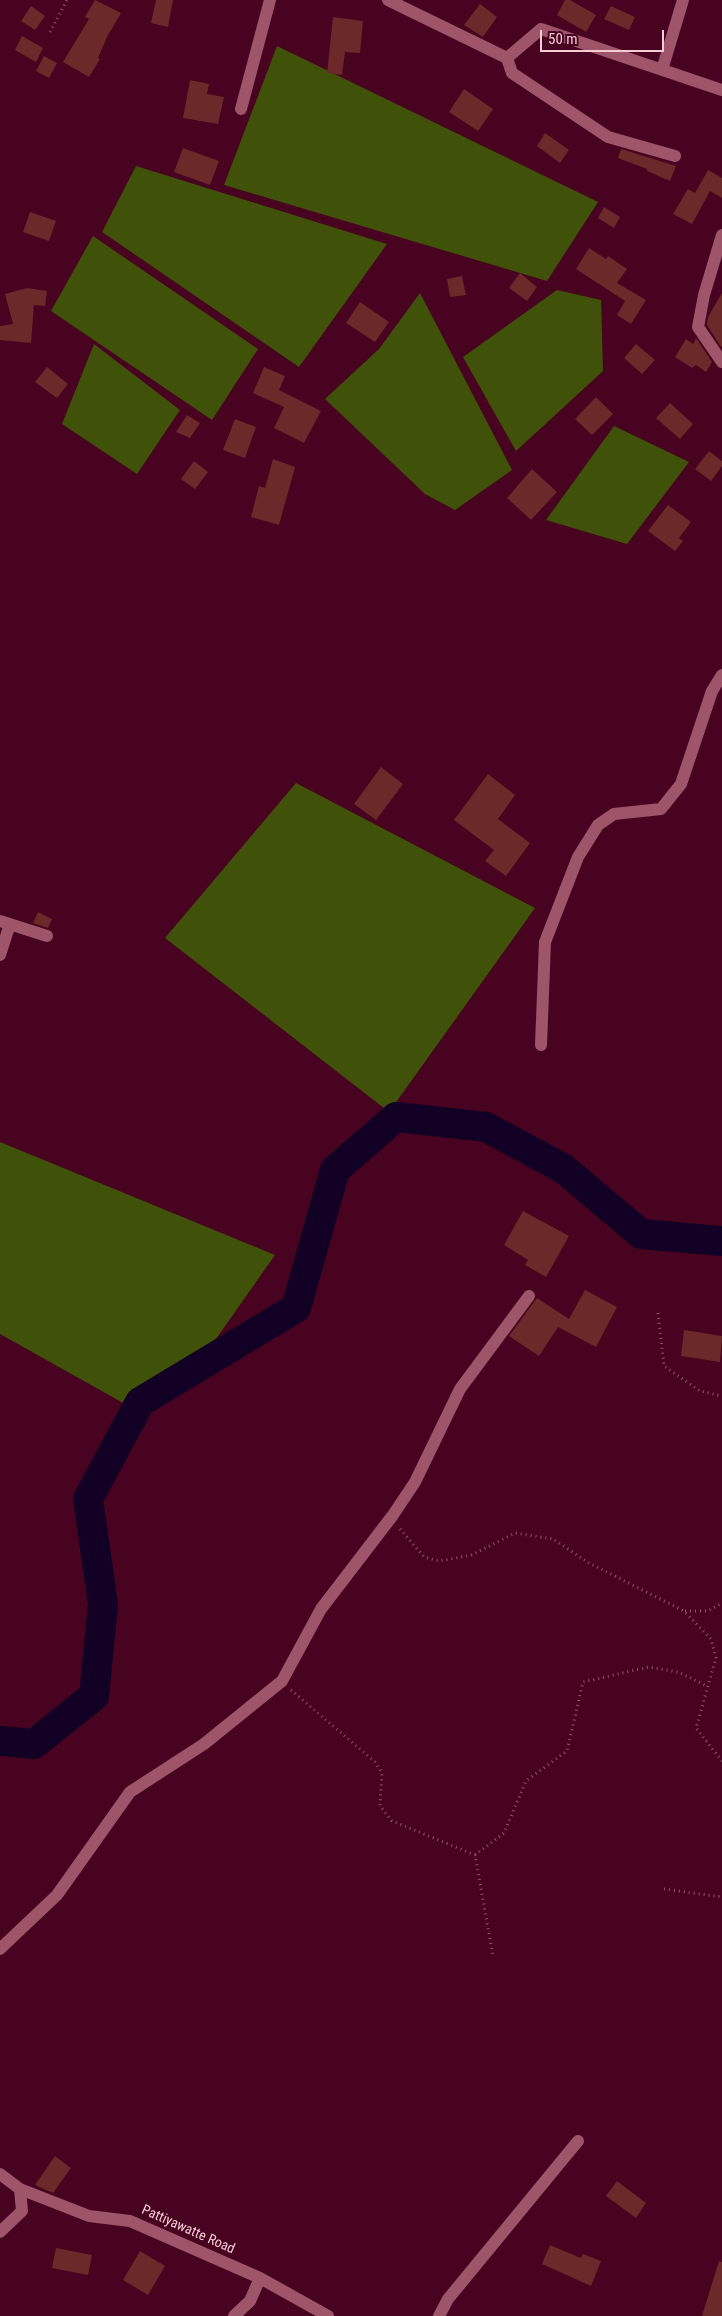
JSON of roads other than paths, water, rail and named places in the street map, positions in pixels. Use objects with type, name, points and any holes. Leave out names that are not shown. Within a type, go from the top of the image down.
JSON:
[{"type":"street","points":[[240,109],[270,0]]},
{"type":"street","points":[[388,0],[507,58],[512,73],[608,137],[675,156]]},
{"type":"street","points":[[662,70],[683,0]]},
{"type":"street","points":[[507,58],[541,29],[722,90]]},
{"type":"street","points":[[722,234],[704,294],[698,327],[722,362]]},
{"type":"street","points":[[541,1045],[545,942],[578,857],[598,825],[614,814],[661,808],[681,784],[712,691],[722,675]]},
{"type":"street","points":[[0,955],[5,922],[47,936]]},
{"type":"street","points":[[0,1949],[57,1895],[130,1792],[204,1744],[282,1681],[321,1609],[393,1515],[415,1482],[460,1389],[529,1296]]},
{"type":"street","points":[[439,2316],[448,2299],[578,2141]]},
{"type":"street","name":"Pattiyawatte Road","points":[[0,2174],[20,2189],[89,2216],[130,2221],[260,2278],[328,2316]]},
{"type":"street","points":[[0,2232],[22,2211],[20,2189]]},
{"type":"street","points":[[234,2316],[250,2301],[260,2278]]},
{"type":"waterway","points":[[0,1741],[34,1744],[94,1696],[103,1604],[88,1499],[140,1402],[296,1308],[335,1170],[396,1117],[486,1127],[564,1169],[641,1234],[722,1241]]}]
